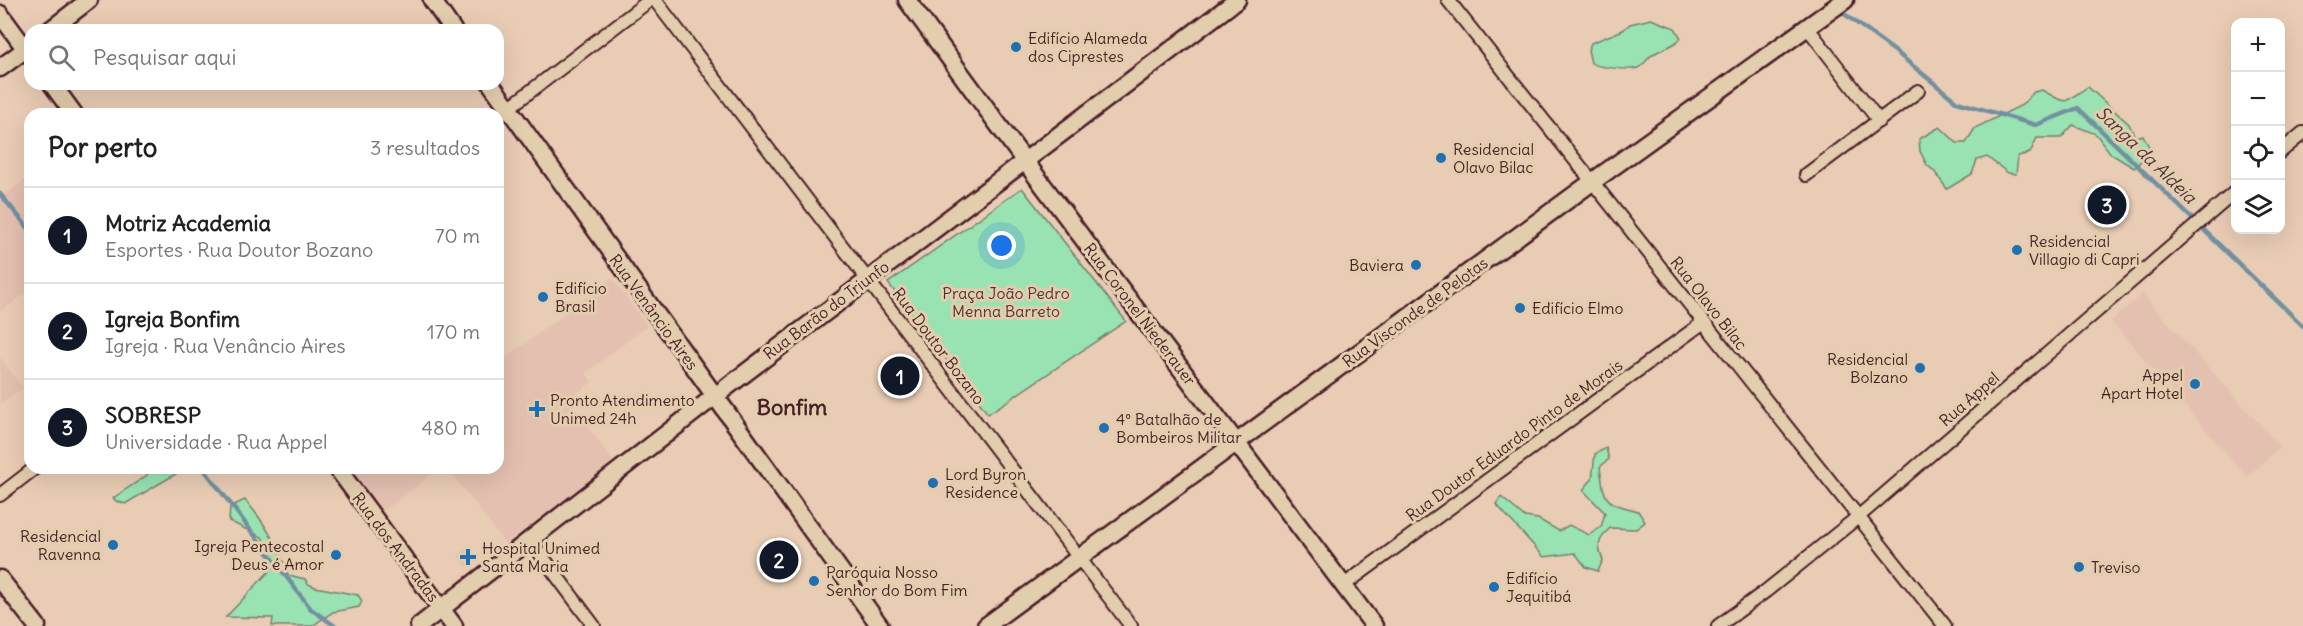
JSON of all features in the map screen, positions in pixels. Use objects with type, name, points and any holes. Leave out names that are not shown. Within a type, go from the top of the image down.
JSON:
[{"type":"street","points":[[59,24],[89,0]]},
{"type":"street","points":[[432,0],[449,24]]},
{"type":"street","points":[[504,111],[650,0]]},
{"type":"street","name":"Rua Doutor Bozano","points":[[655,0],[1131,626]]},
{"type":"street","name":"Rua Coronel Niederauer","points":[[907,0],[1024,160],[1374,626]]},
{"type":"street","name":"Rua Barão do Triunfo","points":[[419,626],[867,279],[1237,0]]},
{"type":"street","name":"Rua Olavo Bilac","points":[[1448,0],[1945,626]]},
{"type":"street","name":"Rua Visconde de Pelotas","points":[[986,626],[1592,182],[1845,0]]},
{"type":"street","points":[[0,14],[24,44]]},
{"type":"street","points":[[1807,27],[1879,121]]},
{"type":"street","points":[[0,68],[24,53]]},
{"type":"street","points":[[56,90],[70,108]]},
{"type":"street","name":"Rua Venâncio Aires","points":[[494,90],[501,108]]},
{"type":"street","points":[[1806,175],[1918,91]]},
{"type":"street","name":"Rua Venâncio Aires","points":[[504,113],[715,396],[880,626]]},
{"type":"street","points":[[2285,148],[2303,133]]},
{"type":"street","name":"Rua Appel","points":[[1718,626],[1766,591],[1858,517],[2231,194]]},
{"type":"street","name":"Rua Doutor Eduardo Pinto de Morais","points":[[1344,585],[1704,322]]},
{"type":"street","points":[[0,495],[27,474]]},
{"type":"street","name":"Rua dos Andradas","points":[[341,474],[454,626]]},
{"type":"street","points":[[530,540],[594,626]]},
{"type":"street","points":[[0,579],[37,626]]},
{"type":"shaded area","points":[[24,181],[24,294],[0,312],[0,199]]},
{"type":"shaded area","name":"Pronto Atendimento Unimed 24h","points":[[612,278],[647,326],[586,373],[592,382],[568,400],[613,461],[555,508],[505,544],[452,474],[504,474],[504,359]]},
{"type":"shaded area","name":"Appel Apart Hotel","points":[[2142,294],[2280,447],[2247,477],[2111,321]]},
{"type":"shaded area","points":[[0,357],[23,388],[0,404]]},
{"type":"shaded area","points":[[352,474],[432,474],[381,513]]},
{"type":"shaded area","name":"Hospital Unimed Santa Maria","points":[[469,546],[479,559],[467,568],[458,556]]},
{"type":"green space","points":[[1651,19],[1675,28],[1681,38],[1652,55],[1638,68],[1614,68],[1591,63],[1588,50],[1591,43],[1623,30],[1630,24]]},
{"type":"green space","points":[[2088,87],[2129,124],[2135,137],[2143,135],[2151,151],[2134,168],[2111,154],[2096,134],[2073,125],[2061,138],[2037,138],[2030,153],[2018,156],[2016,174],[2008,173],[1987,157],[1977,160],[1972,174],[1947,189],[1927,165],[1920,151],[1919,139],[1940,127],[1957,143],[1966,143],[1975,128],[2022,105],[2034,92],[2042,90],[2066,101]]},
{"type":"green space","name":"Praça João Pedro Menna Barreto","points":[[1022,188],[1126,321],[988,414],[888,283]]},
{"type":"green space","points":[[1606,448],[1609,459],[1600,467],[1605,494],[1612,502],[1638,511],[1645,522],[1636,529],[1610,528],[1600,542],[1603,560],[1598,571],[1586,567],[1575,553],[1544,557],[1496,504],[1501,497],[1525,517],[1538,519],[1559,531],[1569,525],[1589,535],[1601,527],[1605,513],[1583,490],[1592,479],[1595,454]]},
{"type":"green space","points":[[148,474],[176,474],[125,504],[113,498]]},
{"type":"green space","points":[[245,500],[270,535],[288,575],[305,579],[308,584],[315,587],[358,595],[362,601],[359,607],[333,612],[312,626],[272,626],[273,618],[226,617],[275,565],[262,537],[229,521],[230,507]]},
{"type":"waterway","name":"Sanga da Aldeia","points":[[1839,10],[1896,52],[1957,102],[2036,125],[2078,108],[2303,326]]},
{"type":"waterway","points":[[0,194],[24,223]]},
{"type":"waterway","points":[[208,474],[311,609],[335,626]]},
{"type":"place","name":"Edifício Alameda dos Ciprestes","points":[[1016,47]]},
{"type":"place","name":"Residencial Olavo Bilac","points":[[1441,158]]},
{"type":"place","name":"SOBRESP","points":[[2107,205]]},
{"type":"place","name":"Residencial Villagio di Capri","points":[[2017,250]]},
{"type":"place","name":"Baviera","points":[[1416,265]]},
{"type":"place","name":"Edifício Brasil","points":[[543,297]]},
{"type":"place","name":"Edifício Elmo","points":[[1520,308]]},
{"type":"place","name":"Residencial Bolzano","points":[[1920,368]]},
{"type":"place","name":"Motriz Academia","points":[[900,376]]},
{"type":"place","name":"Appel Apart Hotel","points":[[2195,384]]},
{"type":"place","name":"Pronto Atendimento Unimed 24h","points":[[537,409]]},
{"type":"place","name":"4º Batalhão de Bombeiros Militar","points":[[1104,428]]},
{"type":"place","name":"Lord Byron Residence","points":[[933,483]]},
{"type":"place","name":"Residencial Ravenna","points":[[113,545]]},
{"type":"place","name":"Igreja Pentecostal Deus é Amor","points":[[336,555]]},
{"type":"place","name":"Hospital Unimed Santa Maria","points":[[468,557]]},
{"type":"place","name":"Igreja Bonfim","points":[[779,560]]},
{"type":"place","name":"Treviso","points":[[2079,567]]},
{"type":"place","name":"Paróquia Nosso Senhor do Bom Fim","points":[[814,581]]},
{"type":"place","name":"Edifício Jequitibá","points":[[1494,587]]},
{"type":"district","name":"Bonfim","points":[[792,407]]}]
